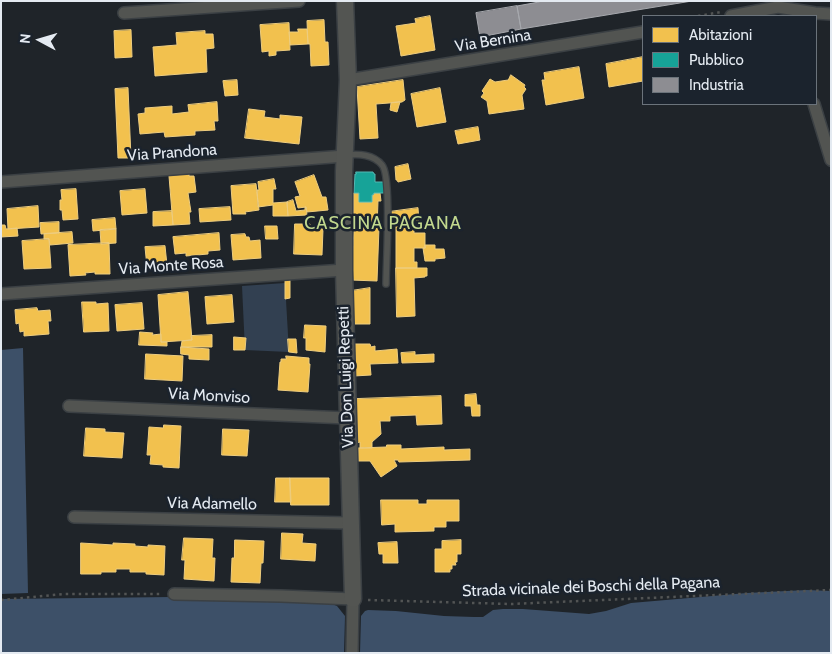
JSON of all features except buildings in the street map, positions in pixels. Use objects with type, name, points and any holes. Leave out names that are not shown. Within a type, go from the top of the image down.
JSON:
[{"type":"street","points":[[124,13],[299,1]]},
{"type":"street","name":"Via Don Luigi Repetti","points":[[345,1],[348,80],[344,156],[344,270],[352,599]]},
{"type":"street","points":[[736,15],[778,7],[831,14]]},
{"type":"street","name":"Via Bernina","points":[[348,80],[642,32]]},
{"type":"street","points":[[815,105],[825,120],[831,160]]},
{"type":"street","name":"Via Prandona","points":[[1,182],[344,156]]},
{"type":"street","name":"Via Monte Rosa","points":[[1,294],[344,270]]},
{"type":"street","name":"Via Monviso","points":[[69,406],[347,418]]},
{"type":"street","name":"Via Adamello","points":[[74,517],[350,523]]},
{"type":"street","points":[[174,594],[352,599],[352,653]]},
{"type":"lane","points":[[344,156],[364,154],[384,166],[388,191],[386,284]]},
{"type":"path","name":"Strada vicinale dei Boschi della Pagana","points":[[352,599],[511,604],[831,590]]},
{"type":"path","points":[[1,600],[64,594],[174,594]]},
{"type":"shaded area","points":[[285,283],[289,352],[245,350],[242,286]]},
{"type":"shaded area","points":[[23,348],[28,593],[1,594],[1,350]]},
{"type":"shaded area","points":[[807,590],[831,591],[831,653],[360,653],[361,616],[368,610],[474,617],[483,617],[493,610],[503,609],[589,614],[631,603]]},
{"type":"shaded area","points":[[172,597],[332,604],[337,606],[345,616],[344,653],[1,653],[1,599]]},
{"type":"district","name":"CASCINA PAGANA","points":[[383,224]]}]
